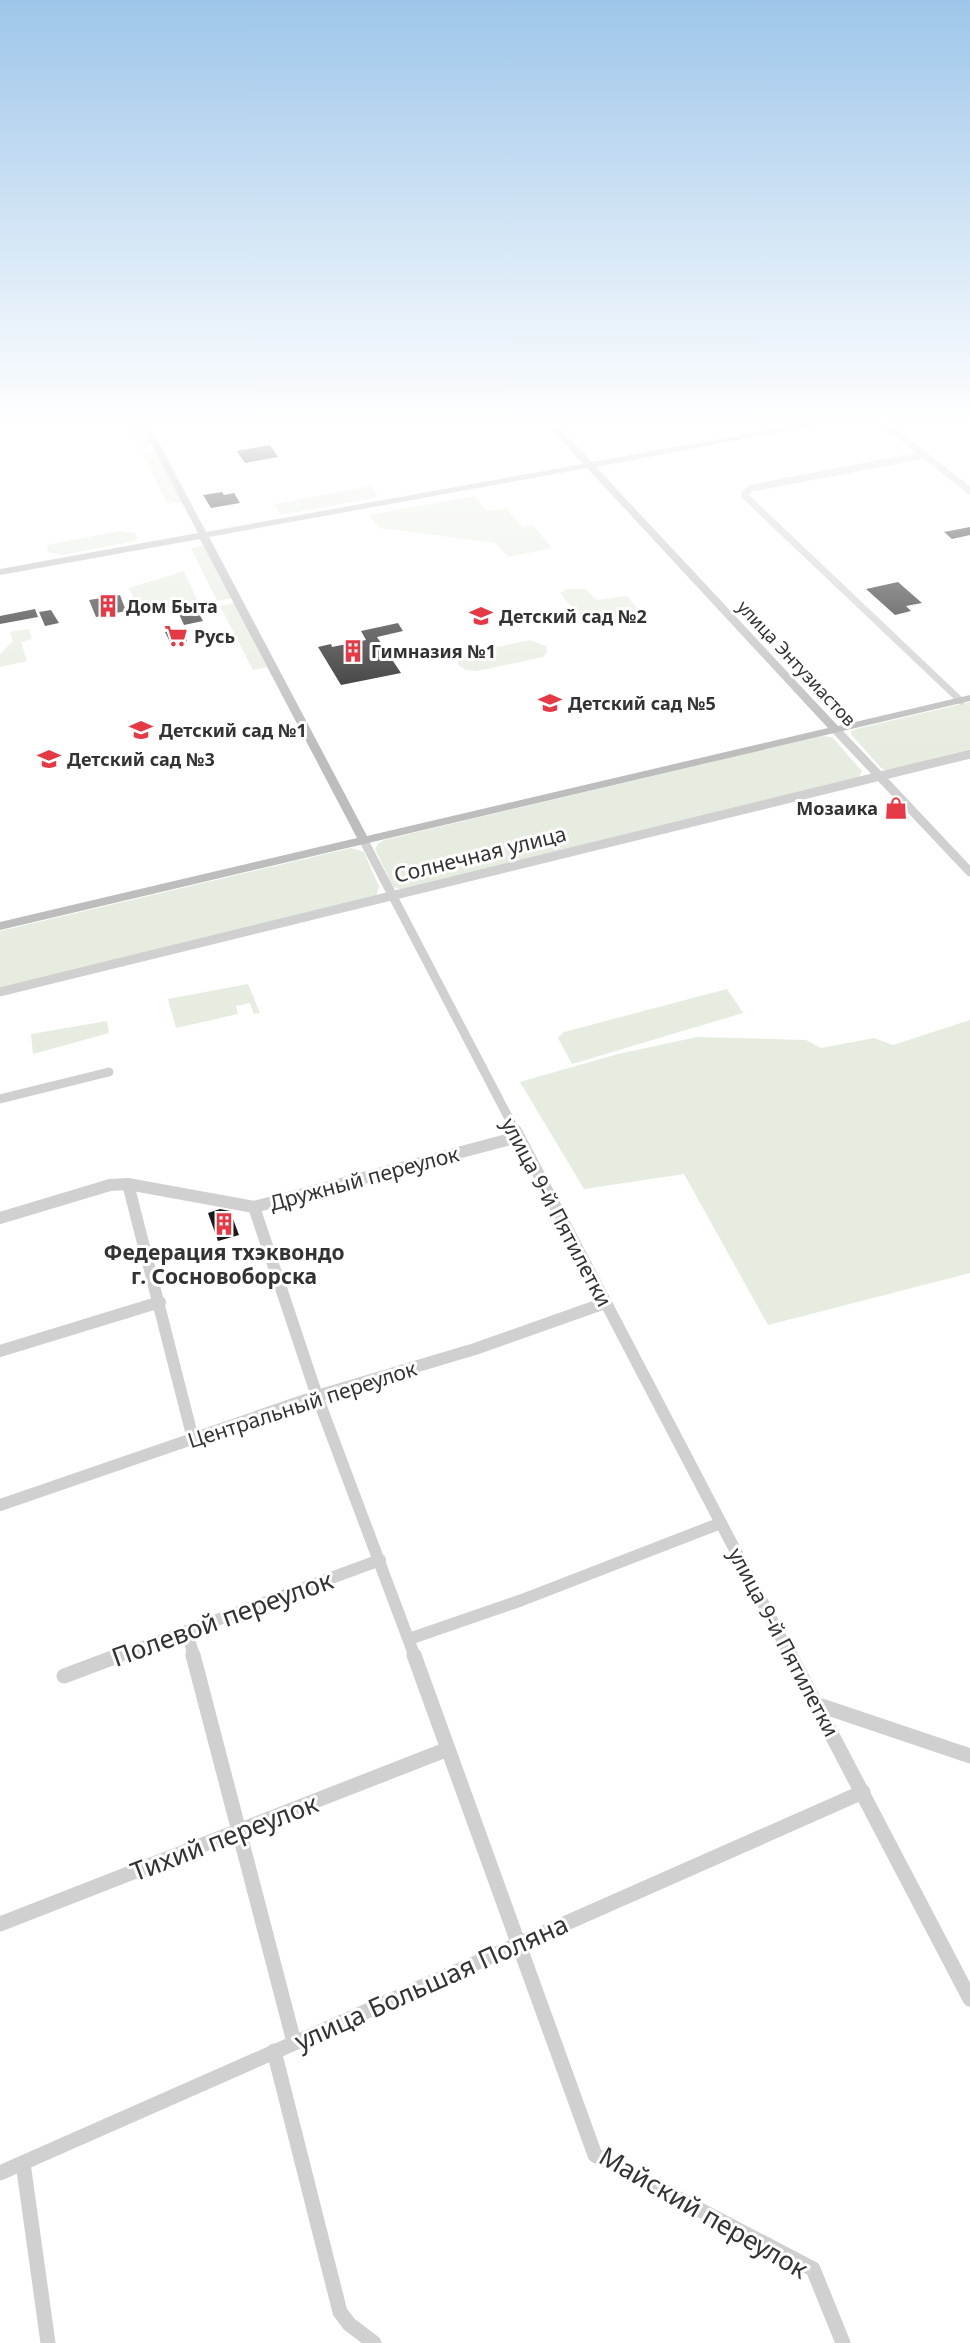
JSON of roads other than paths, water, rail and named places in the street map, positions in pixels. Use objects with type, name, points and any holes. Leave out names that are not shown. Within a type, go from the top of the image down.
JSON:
[{"type":"street","name":"улица 9-й Пятилетки","points":[[203,533],[970,1999]]},
{"type":"street","points":[[0,572],[219,533]]},
{"type":"street","name":"улица Энтузиастов","points":[[653,533],[970,872]]},
{"type":"street","points":[[785,533],[965,700]]},
{"type":"street","name":"Солнечная улица","points":[[0,926],[965,700]]},
{"type":"street","name":"Солнечная улица","points":[[0,992],[970,754]]},
{"type":"street","points":[[0,1100],[109,1072]]},
{"type":"street","name":"Дружный переулок","points":[[0,1218],[110,1185],[128,1184],[254,1208],[518,1137]]},
{"type":"street","points":[[128,1184],[194,1439]]},
{"type":"street","name":"Майский переулок","points":[[254,1208],[317,1396],[381,1560],[595,2155],[813,2269],[843,2343]]},
{"type":"street","points":[[0,1352],[160,1302]]},
{"type":"street","name":"Центральный переулок","points":[[0,1505],[317,1396],[475,1349],[605,1303]]},
{"type":"street","points":[[409,1639],[522,1600],[721,1523]]},
{"type":"street","name":"Полевой переулок","points":[[64,1676],[381,1560]]},
{"type":"street","points":[[187,1631],[294,2042]]},
{"type":"street","points":[[816,1704],[970,1756]]},
{"type":"street","name":"Тихий переулок","points":[[0,1924],[448,1749]]},
{"type":"street","name":"улица Большая Поляна","points":[[0,2173],[863,1792]]},
{"type":"street","points":[[274,2051],[339,2312],[349,2324],[374,2343]]},
{"type":"street","points":[[23,2163],[48,2343]]},
{"type":"place","name":"Дом Быта","points":[[108,606]]},
{"type":"place","name":"Детский сад №2","points":[[481,616]]},
{"type":"place","name":"Русь","points":[[176,636]]},
{"type":"place","name":"Гимназия №1","points":[[353,651]]},
{"type":"place","name":"Детский сад №5","points":[[550,703]]},
{"type":"place","name":"Детский сад №1","points":[[141,730]]},
{"type":"place","name":"Детский сад №3","points":[[49,759]]},
{"type":"place","name":"Мозаика","points":[[896,808]]},
{"type":"place","name":"Федерация тхэквондо г. Сосновоборска","points":[[224,1224]]}]
